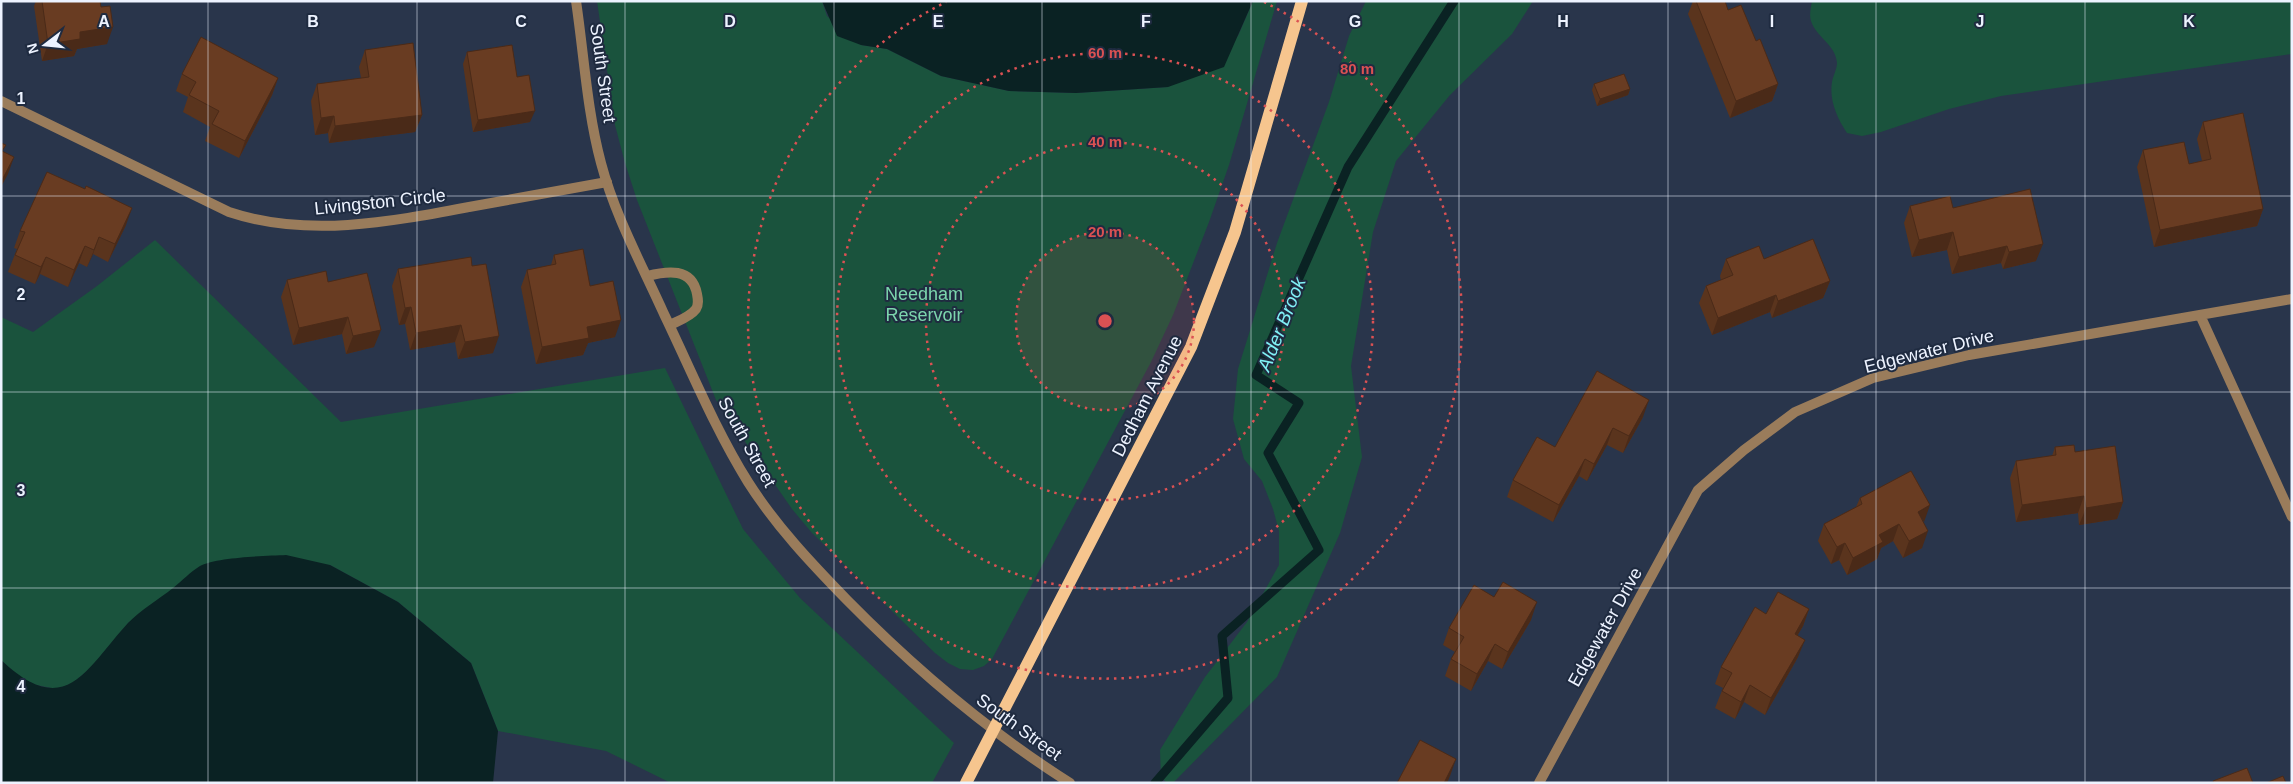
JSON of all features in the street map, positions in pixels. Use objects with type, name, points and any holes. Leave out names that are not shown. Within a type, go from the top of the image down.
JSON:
[{"type":"main road","name":"Dedham Avenue","points":[[966,783],[1194,340],[1236,232],[1302,1]]},
{"type":"street","name":"South Street","points":[[576,1],[593,122],[607,182],[647,276],[734,457],[777,523],[828,580],[890,642],[993,730],[1070,783]]},
{"type":"street","name":"Livingston Circle","points":[[1,101],[229,212],[286,225],[334,226],[387,221],[607,182]]},
{"type":"street","points":[[647,276],[673,271],[691,278],[699,300],[697,307],[691,314],[670,325]]},
{"type":"street","name":"Edgewater Drive","points":[[1539,783],[1698,490],[1744,450],[1795,412],[1873,378],[1969,355],[2292,299]]},
{"type":"street","points":[[2200,315],[2292,517]]},
{"type":"green space","name":"Needham Reservoir","points":[[597,1],[822,1],[827,16],[861,45],[887,49],[941,76],[1009,91],[1076,93],[1168,87],[1238,36],[1253,1],[1277,1],[1229,165],[1173,315],[1151,362],[992,659],[984,666],[973,670],[960,669],[935,653],[812,533],[792,509],[716,400],[637,200],[625,163],[615,125]]},
{"type":"green space","points":[[1366,1],[1533,1],[1512,34],[1450,95],[1396,161],[1373,232],[1351,366],[1362,457],[1340,533],[1277,677],[1173,783],[1167,783],[1161,777],[1160,750],[1205,677],[1247,622],[1279,565],[1279,531],[1273,509],[1262,481],[1244,459],[1233,419],[1238,369],[1277,243],[1329,102],[1349,36]]},
{"type":"green space","points":[[1812,1],[2292,1],[2292,54],[2001,96],[1949,109],[1881,132],[1862,136],[1847,133],[1835,109],[1831,89],[1837,65],[1836,57],[1811,21]]},
{"type":"green space","points":[[155,240],[341,422],[665,368],[743,529],[800,598],[954,743],[932,783],[671,783],[606,751],[498,731],[471,663],[398,602],[330,565],[129,622],[95,664],[72,684],[56,689],[32,684],[16,674],[1,660],[1,317],[33,332],[97,286]]},
{"type":"shaded area","points":[[822,1],[1253,1],[1224,67],[1168,87],[1076,93],[1009,91],[941,76],[887,49],[861,45],[837,36]]},
{"type":"shaded area","points":[[286,555],[330,565],[398,602],[471,663],[498,731],[493,783],[1,783],[1,660],[23,678],[42,687],[58,687],[73,682],[86,671],[133,618],[200,566],[229,559]]},
{"type":"building","points":[[42,1],[100,1],[101,7],[110,6],[113,27],[80,32],[80,39],[48,44]]},
{"type":"building","points":[[1696,1],[1725,1],[1728,10],[1741,5],[1756,41],[1760,39],[1778,84],[1736,101]]},
{"type":"building","points":[[201,37],[278,78],[245,141],[212,124],[219,111],[189,95],[196,82],[182,74]]},
{"type":"building","points":[[413,43],[422,115],[335,126],[334,116],[321,118],[317,84],[369,77],[365,50]]},
{"type":"building","points":[[512,45],[517,77],[529,75],[535,111],[478,120],[467,52]]},
{"type":"building","points":[[1624,74],[1630,89],[1600,99],[1594,84]]},
{"type":"building","points":[[2243,113],[2263,209],[2160,230],[2143,150],[2184,142],[2189,164],[2211,159],[2203,122]]},
{"type":"building","points":[[1,143],[6,145],[2,151],[14,157],[1,182]]},
{"type":"building","points":[[47,172],[85,189],[86,186],[132,208],[115,244],[99,237],[94,250],[85,246],[74,270],[46,257],[41,267],[15,255],[25,232],[20,231]]},
{"type":"building","points":[[2030,189],[2043,244],[2009,252],[2007,246],[1959,257],[1953,232],[1919,240],[1910,206],[1950,196],[1953,208]]},
{"type":"building","points":[[1813,239],[1830,281],[1778,301],[1776,295],[1718,318],[1706,286],[1733,275],[1726,259],[1759,246],[1764,259]]},
{"type":"building","points":[[583,249],[590,286],[613,281],[621,320],[587,327],[589,338],[542,347],[527,270],[556,264],[554,255]]},
{"type":"building","points":[[471,257],[472,266],[486,264],[499,336],[465,342],[461,325],[416,333],[411,307],[405,308],[398,269]]},
{"type":"building","points":[[326,271],[328,282],[367,273],[381,330],[353,336],[348,317],[299,328],[287,280]]},
{"type":"building","points":[[1597,371],[1649,400],[1629,436],[1613,428],[1594,464],[1585,459],[1559,505],[1513,480],[1537,437],[1555,447]]},
{"type":"building","points":[[2074,445],[2075,452],[2115,446],[2123,502],[2086,508],[2084,496],[2022,505],[2016,461],[2056,455],[2055,447]]},
{"type":"building","points":[[1911,471],[1930,505],[1918,512],[1928,531],[1909,541],[1899,524],[1879,535],[1883,542],[1853,558],[1845,543],[1837,547],[1824,524],[1862,504],[1860,498]]},
{"type":"building","points":[[1503,582],[1537,602],[1508,652],[1495,644],[1477,674],[1451,659],[1464,637],[1449,628],[1474,585],[1494,597]]},
{"type":"building","points":[[1778,592],[1809,609],[1795,634],[1805,640],[1771,698],[1750,685],[1741,702],[1722,691],[1732,673],[1721,667],[1755,607],[1766,614]]},
{"type":"building","points":[[1420,740],[1456,759],[1444,783],[1397,783]]},
{"type":"building","points":[[2247,768],[2253,783],[2214,783],[2213,781]]},
{"type":"building","points":[[2283,776],[2286,783],[2266,783]]},
{"type":"waterway","name":"Alder Brook","points":[[1155,783],[1228,698],[1222,636],[1319,550],[1268,453],[1299,403],[1256,375],[1348,167],[1454,1]]}]
